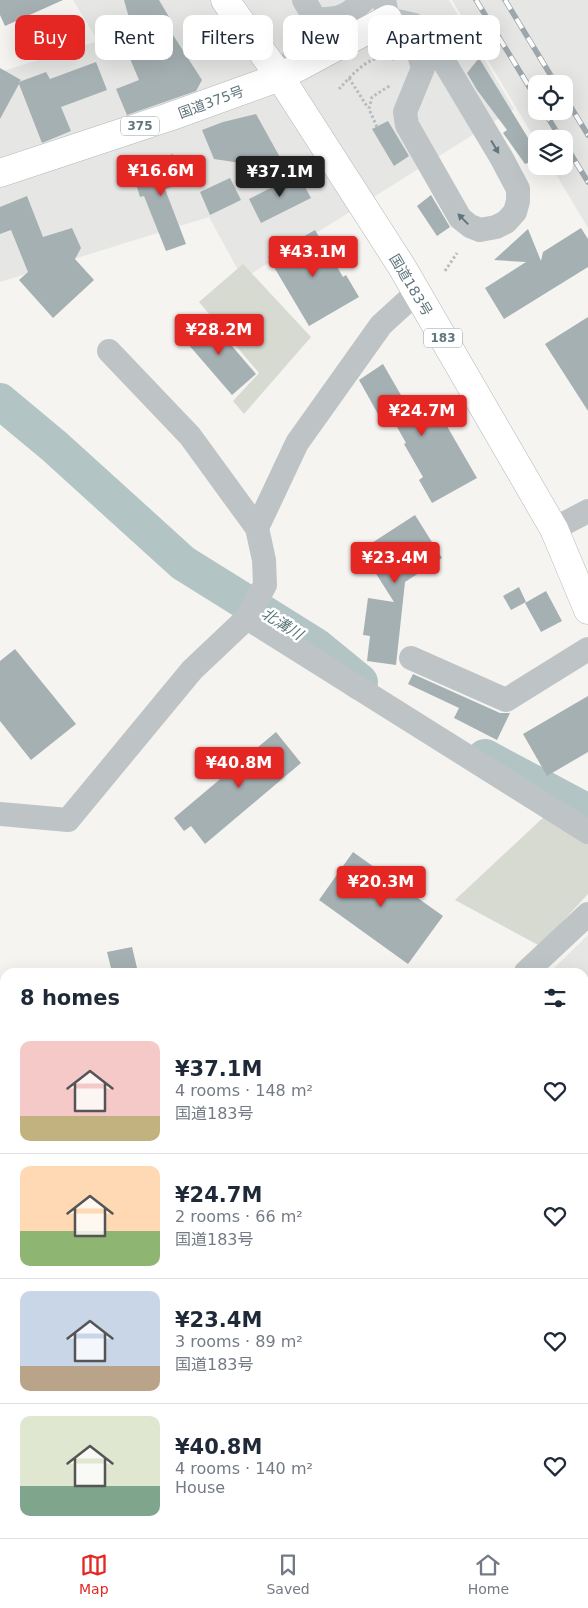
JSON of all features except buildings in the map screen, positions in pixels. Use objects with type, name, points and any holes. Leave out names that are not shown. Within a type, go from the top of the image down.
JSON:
[{"type":"main road","name":"国道183号","points":[[225,0],[280,77],[402,267],[554,529],[588,610]]},
{"type":"main road","name":"国道375号","points":[[0,173],[169,117],[280,77],[386,9]]},
{"type":"street","points":[[309,9],[335,20],[356,8],[364,0]]},
{"type":"street","points":[[280,77],[312,33],[309,9]]},
{"type":"street","points":[[386,9],[414,25],[428,36],[518,189],[518,201],[515,212],[506,222],[496,227],[480,230],[470,226],[460,218],[407,124],[405,112],[423,68],[418,51],[386,9]]},
{"type":"street","points":[[418,80],[453,77]]},
{"type":"street","points":[[257,528],[297,443],[381,325],[416,293]]},
{"type":"street","points":[[0,814],[68,820],[192,670],[253,608],[265,585],[264,560],[257,528],[190,436],[108,351]]},
{"type":"street","points":[[554,529],[588,511]]},
{"type":"street","points":[[253,608],[588,832]]},
{"type":"street","points":[[411,658],[506,700],[588,649]]},
{"type":"street","points":[[530,968],[588,914]]},
{"type":"path","points":[[339,89],[359,68],[379,57],[389,57],[399,61]]},
{"type":"path","points":[[349,78],[377,127]]},
{"type":"path","points":[[368,109],[372,97],[395,83]]},
{"type":"path","points":[[445,271],[457,253]]},
{"type":"shaded area","points":[[73,0],[449,0],[458,15],[368,15],[368,60],[485,60],[514,109],[243,279],[209,217],[0,282],[0,72],[38,60],[85,60],[85,45],[95,42],[95,60],[173,60],[173,15],[95,15],[95,36],[85,20],[85,15],[82,15]]},
{"type":"shaded area","points":[[452,0],[588,0],[588,228],[556,175],[573,175],[573,130],[529,130],[488,60],[500,60],[500,15],[461,15]]},
{"type":"shaded area","points":[[243,264],[311,337],[244,414],[233,401],[259,373],[199,302]]},
{"type":"shaded area","points":[[548,813],[588,838],[588,894],[540,946],[455,900]]},
{"type":"shaded area","points":[[588,935],[588,968],[554,968]]},
{"type":"waterway","name":"北溝川","points":[[0,401],[54,446],[183,563],[316,646],[360,682]]},
{"type":"waterway","name":"北溝川","points":[[485,757],[588,812]]},
{"type":"railway","points":[[476,0],[528,85]]},
{"type":"railway","points":[[505,0],[551,75]]},
{"type":"railway","points":[[573,111],[588,135]]},
{"type":"railway","points":[[549,120],[556,130]]},
{"type":"railway","points":[[573,158],[588,182]]}]
